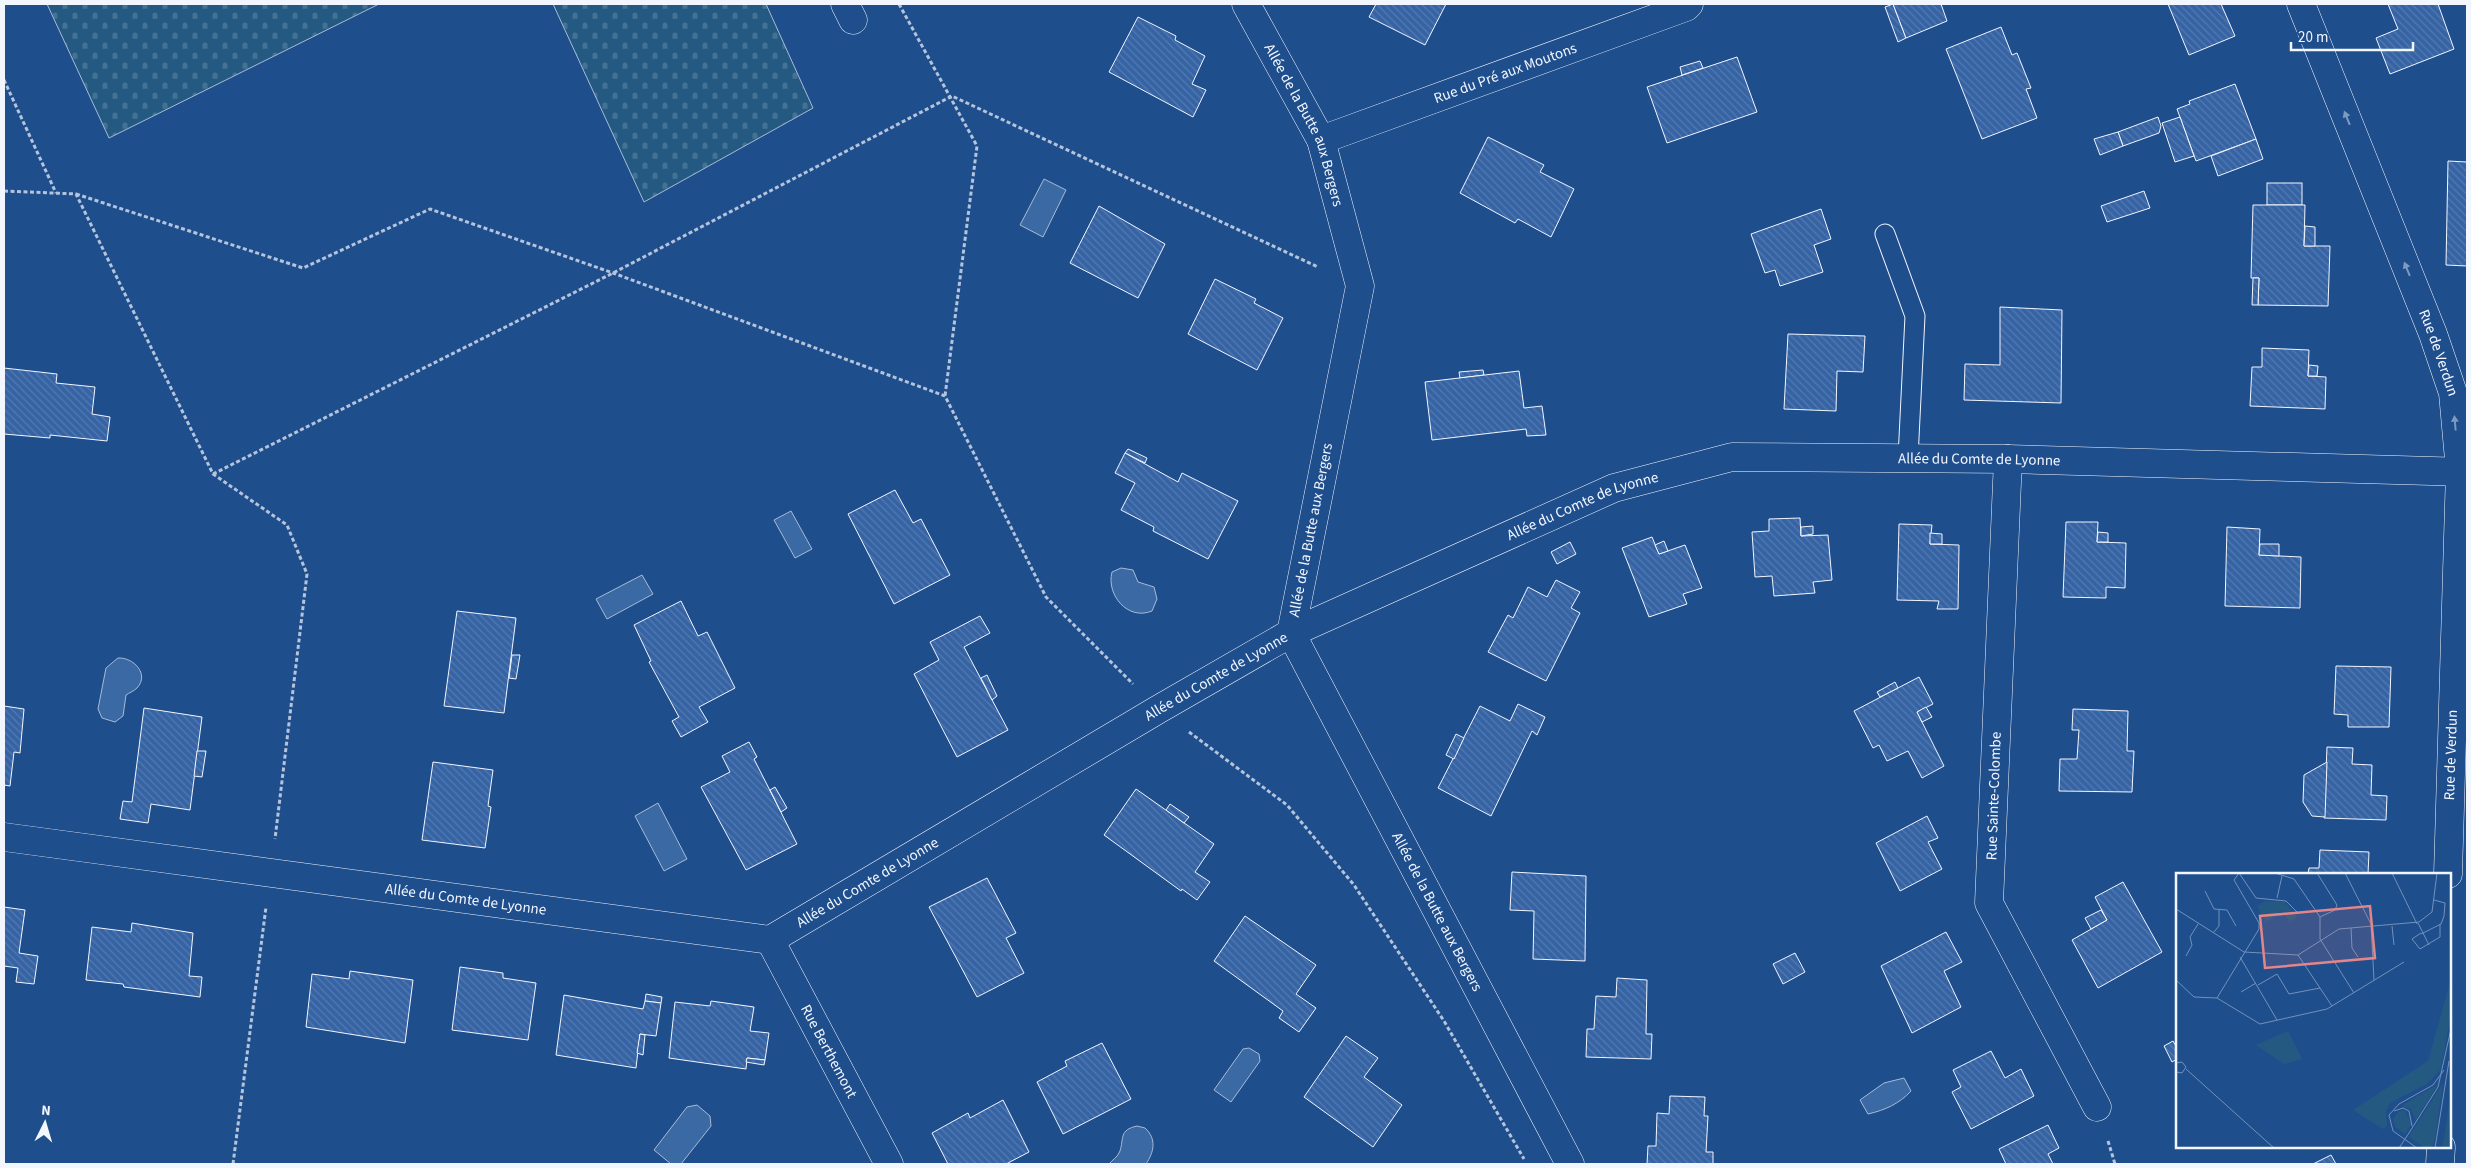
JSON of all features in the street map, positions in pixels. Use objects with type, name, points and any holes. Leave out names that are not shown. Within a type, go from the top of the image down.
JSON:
[{"type":"street","name":"Allée de la Butte aux Bergers","points":[[1246,4],[1321,140],[1360,286],[1291,634],[1570,1164]]},
{"type":"street","name":"Rue du Pré aux Moutons","points":[[1321,140],[1686,8],[1688,4]]},
{"type":"street","name":"Rue de Verdun","points":[[2301,4],[2433,334],[2453,393],[2464,472],[2448,873]]},
{"type":"street","name":"Allée du Comte de Lyonne","points":[[4,837],[770,940],[1159,709],[1291,634],[1614,488],[1732,457],[2008,458],[2464,472]]},
{"type":"street","name":"Rue Sainte-Colombe","points":[[2008,458],[1989,902],[2097,1107]]},
{"type":"street","name":"Rue Berthemont","points":[[770,940],[889,1164]]},
{"type":"street","points":[[2440,1164],[2441,1148]]},
{"type":"lane","points":[[1885,234],[1915,316],[1908,458]]},
{"type":"path","points":[[899,4],[952,96],[977,146],[945,396],[1046,597],[1159,709],[1287,805],[1354,885],[1444,1021],[1527,1164]]},
{"type":"path","points":[[4,80],[56,193]]},
{"type":"path","points":[[213,474],[613,273],[952,96]]},
{"type":"path","points":[[952,96],[1360,286]]},
{"type":"path","points":[[4,191],[76,194],[303,268],[430,209],[613,273],[945,396]]},
{"type":"path","points":[[76,194],[213,474],[287,525],[307,574],[233,1164]]},
{"type":"green space","points":[[47,4],[379,4],[109,138]]},
{"type":"green space","points":[[553,4],[766,4],[813,108],[644,202]]},
{"type":"shaded area","points":[[1044,179],[1066,190],[1043,237],[1020,225]]},
{"type":"shaded area","points":[[791,511],[812,549],[795,558],[774,520]]},
{"type":"shaded area","points":[[1121,568],[1133,570],[1138,582],[1154,587],[1157,599],[1152,611],[1135,612],[1121,604],[1112,589],[1111,581],[1112,572]]},
{"type":"shaded area","points":[[642,575],[653,594],[607,619],[596,599]]},
{"type":"shaded area","points":[[118,658],[124,658],[134,663],[141,672],[142,677],[141,683],[137,688],[126,695],[123,716],[115,722],[102,718],[98,709],[106,668]]},
{"type":"shaded area","points":[[658,803],[687,859],[664,871],[635,816]]},
{"type":"shaded area","points":[[1249,1048],[1259,1054],[1260,1061],[1231,1102],[1214,1090],[1243,1049]]},
{"type":"shaded area","points":[[1904,1078],[1911,1091],[1902,1100],[1880,1111],[1868,1114],[1860,1100],[1884,1083]]},
{"type":"shaded area","points":[[697,1105],[710,1116],[711,1126],[681,1164],[671,1164],[654,1150],[687,1107]]},
{"type":"shaded area","points":[[1137,1126],[1145,1128],[1153,1141],[1151,1155],[1146,1164],[1109,1164],[1119,1153],[1125,1132]]},
{"type":"building","points":[[1376,4],[1446,4],[1425,45],[1369,17]]},
{"type":"building","points":[[1893,4],[1906,38],[1898,42],[1885,7]]},
{"type":"building","points":[[1893,4],[1941,4],[1947,21],[1906,38]]},
{"type":"building","points":[[2168,4],[2221,4],[2235,36],[2189,55]]},
{"type":"building","points":[[2388,4],[2438,4],[2454,49],[2390,74],[2376,38],[2398,29]]},
{"type":"building","points":[[1138,17],[1176,36],[1175,40],[1205,56],[1192,84],[1206,90],[1193,117],[1109,72]]},
{"type":"building","points":[[2001,27],[2012,55],[2017,53],[2031,88],[2026,89],[2037,118],[1982,139],[1946,49]]},
{"type":"building","points":[[1737,57],[1757,112],[1667,143],[1647,87]]},
{"type":"building","points":[[1700,61],[1703,68],[1682,75],[1680,67]]},
{"type":"building","points":[[2235,84],[2256,139],[2196,161],[2177,109],[2190,104],[2189,101]]},
{"type":"building","points":[[2158,117],[2161,126],[2159,133],[2123,146],[2118,132]]},
{"type":"building","points":[[2180,117],[2194,156],[2175,162],[2162,123]]},
{"type":"building","points":[[2118,132],[2123,146],[2100,155],[2094,139]]},
{"type":"building","points":[[1488,137],[1544,165],[1540,172],[1574,189],[1551,237],[1518,219],[1515,223],[1460,193]]},
{"type":"building","points":[[2256,139],[2263,159],[2218,176],[2211,156]]},
{"type":"building","points":[[2448,161],[2467,162],[2467,266],[2446,265]]},
{"type":"building","points":[[2267,183],[2302,183],[2302,205],[2267,205]]},
{"type":"building","points":[[2144,191],[2150,208],[2107,222],[2101,206]]},
{"type":"building","points":[[2253,205],[2305,205],[2304,246],[2330,246],[2328,306],[2258,305],[2259,278],[2251,278]]},
{"type":"building","points":[[1099,206],[1165,244],[1138,298],[1070,263]]},
{"type":"building","points":[[1821,209],[1831,239],[1814,245],[1823,272],[1780,286],[1775,270],[1765,273],[1751,234]]},
{"type":"building","points":[[2305,226],[2315,227],[2315,246],[2304,246]]},
{"type":"building","points":[[2253,278],[2259,278],[2258,305],[2252,305]]},
{"type":"building","points":[[1215,279],[1256,299],[1254,303],[1283,318],[1257,370],[1188,334]]},
{"type":"building","points":[[2000,307],[2062,310],[2061,403],[1964,400],[1965,364],[2000,365]]},
{"type":"building","points":[[1788,334],[1865,336],[1863,372],[1837,371],[1836,411],[1784,409]]},
{"type":"building","points":[[2262,348],[2309,350],[2308,376],[2326,377],[2325,409],[2250,406],[2252,367],[2262,367]]},
{"type":"building","points":[[2309,365],[2318,366],[2317,376],[2308,376]]},
{"type":"building","points":[[4,368],[57,374],[56,383],[95,387],[92,414],[110,417],[107,441],[50,435],[50,438],[4,434]]},
{"type":"building","points":[[1483,370],[1484,375],[1460,378],[1459,372]]},
{"type":"building","points":[[1519,371],[1524,408],[1542,406],[1546,435],[1527,436],[1526,429],[1432,440],[1425,382]]},
{"type":"building","points":[[1128,449],[1147,458],[1145,463],[1125,453]]},
{"type":"building","points":[[1125,453],[1178,482],[1182,473],[1238,501],[1208,559],[1153,531],[1154,527],[1121,510],[1135,483],[1115,473]]},
{"type":"building","points":[[895,490],[913,523],[921,519],[950,575],[894,604],[848,514]]},
{"type":"building","points":[[1800,518],[1801,536],[1828,535],[1832,580],[1813,582],[1815,593],[1774,596],[1772,576],[1755,577],[1752,532],[1769,531],[1769,519]]},
{"type":"building","points":[[2066,522],[2098,522],[2097,542],[2126,543],[2125,588],[2106,587],[2106,598],[2063,597]]},
{"type":"building","points":[[1899,524],[1932,525],[1930,544],[1959,545],[1958,609],[1937,609],[1939,601],[1897,600]]},
{"type":"building","points":[[1813,526],[1813,534],[1801,536],[1801,527]]},
{"type":"building","points":[[2227,527],[2260,529],[2259,555],[2301,557],[2300,608],[2225,606]]},
{"type":"building","points":[[2098,532],[2108,533],[2108,542],[2097,542]]},
{"type":"building","points":[[1930,533],[1942,534],[1942,544],[1930,544]]},
{"type":"building","points":[[1652,537],[1659,554],[1685,545],[1702,588],[1683,594],[1687,604],[1649,617],[1622,548]]},
{"type":"building","points":[[1664,541],[1668,551],[1659,554],[1655,545]]},
{"type":"building","points":[[1570,542],[1576,554],[1557,564],[1551,552]]},
{"type":"building","points":[[2260,544],[2279,544],[2279,556],[2259,555]]},
{"type":"building","points":[[1556,580],[1580,592],[1571,608],[1580,613],[1546,681],[1488,652],[1508,615],[1513,618],[1528,587],[1547,597]]},
{"type":"building","points":[[681,601],[698,636],[707,632],[735,688],[699,707],[708,722],[681,737],[672,721],[679,717],[649,662],[651,661],[634,625]]},
{"type":"building","points":[[457,611],[516,618],[504,713],[444,706]]},
{"type":"building","points":[[980,616],[990,633],[964,647],[1008,730],[957,757],[914,674],[939,660],[930,642]]},
{"type":"building","points":[[512,655],[520,655],[516,679],[509,678]]},
{"type":"building","points":[[2336,666],[2391,667],[2389,727],[2348,727],[2348,715],[2334,714]]},
{"type":"building","points":[[987,675],[997,696],[992,700],[981,678]]},
{"type":"building","points":[[1919,677],[1933,704],[1917,712],[1944,766],[1922,778],[1908,751],[1887,761],[1879,745],[1873,748],[1854,711]]},
{"type":"building","points":[[1895,682],[1898,688],[1880,697],[1877,692]]},
{"type":"building","points":[[1518,704],[1545,717],[1537,735],[1532,731],[1491,816],[1438,788],[1480,706],[1510,721]]},
{"type":"building","points":[[4,706],[24,709],[20,753],[14,752],[10,786],[4,785]]},
{"type":"building","points":[[1926,707],[1932,717],[1922,722],[1917,712]]},
{"type":"building","points":[[144,708],[202,717],[190,810],[151,804],[148,823],[120,819],[123,801],[132,802]]},
{"type":"building","points":[[2073,709],[2128,711],[2127,751],[2134,751],[2132,792],[2059,791],[2060,759],[2077,759],[2079,730],[2072,730]]},
{"type":"building","points":[[1456,734],[1464,738],[1454,759],[1446,755]]},
{"type":"building","points":[[749,742],[757,757],[754,759],[797,844],[746,870],[701,787],[730,772],[722,756]]},
{"type":"building","points":[[2327,747],[2353,748],[2352,764],[2372,765],[2371,795],[2387,796],[2386,820],[2324,818]]},
{"type":"building","points":[[197,751],[206,751],[202,777],[194,776]]},
{"type":"building","points":[[433,762],[493,770],[488,806],[491,807],[485,848],[422,840]]},
{"type":"building","points":[[2327,762],[2325,817],[2312,816],[2303,802],[2304,775]]},
{"type":"building","points":[[775,787],[787,808],[781,812],[770,790]]},
{"type":"building","points":[[1136,789],[1214,844],[1195,872],[1210,882],[1197,900],[1182,889],[1181,891],[1104,835]]},
{"type":"building","points":[[1170,804],[1189,817],[1184,823],[1166,810]]},
{"type":"building","points":[[1927,816],[1938,838],[1928,842],[1942,869],[1900,891],[1876,843]]},
{"type":"building","points":[[2320,850],[2369,852],[2368,873],[2308,873],[2309,868],[2319,868]]},
{"type":"building","points":[[1512,872],[1586,876],[1585,961],[1533,959],[1534,911],[1510,910]]},
{"type":"building","points":[[987,878],[1016,933],[1006,938],[1024,973],[977,997],[929,907]]},
{"type":"building","points":[[2123,882],[2162,952],[2098,988],[2072,940],[2107,920],[2095,897]]},
{"type":"building","points":[[4,907],[25,910],[19,953],[38,956],[34,984],[16,982],[18,968],[4,966]]},
{"type":"building","points":[[2101,910],[2107,920],[2091,929],[2085,918]]},
{"type":"building","points":[[1245,916],[1316,965],[1296,994],[1316,1008],[1299,1032],[1279,1018],[1283,1011],[1214,961]]},
{"type":"building","points":[[132,923],[193,933],[189,976],[202,977],[200,997],[124,987],[123,984],[86,980],[92,927],[131,932]]},
{"type":"building","points":[[1946,932],[1962,962],[1944,971],[1961,1007],[1912,1033],[1881,966]]},
{"type":"building","points":[[1795,953],[1805,972],[1783,984],[1773,964]]},
{"type":"building","points":[[460,967],[503,973],[503,978],[536,983],[528,1040],[452,1030]]},
{"type":"building","points":[[350,971],[413,980],[405,1043],[306,1027],[312,974],[349,979]]},
{"type":"building","points":[[1617,978],[1647,980],[1646,1034],[1652,1034],[1651,1059],[1586,1057],[1587,1029],[1594,1029],[1596,996],[1616,997]]},
{"type":"building","points":[[646,994],[662,997],[661,1003],[645,1001]]},
{"type":"building","points":[[564,995],[643,1009],[645,1001],[661,1003],[656,1036],[640,1034],[636,1068],[556,1055]]},
{"type":"building","points":[[711,1001],[754,1007],[750,1031],[769,1033],[765,1060],[747,1058],[746,1069],[669,1058],[675,1002],[710,1006]]},
{"type":"building","points":[[640,1034],[645,1035],[643,1055],[637,1053]]},
{"type":"building","points":[[1346,1036],[1378,1058],[1364,1077],[1402,1105],[1373,1147],[1304,1097]]},
{"type":"building","points":[[2173,1041],[2176,1046],[2176,1060],[2172,1062],[2164,1046]]},
{"type":"building","points":[[1102,1043],[1131,1099],[1063,1134],[1037,1082],[1067,1066],[1065,1061]]},
{"type":"building","points":[[1991,1051],[2005,1078],[2021,1069],[2034,1096],[1971,1129],[1952,1092],[1961,1087],[1953,1070]]},
{"type":"building","points":[[747,1058],[765,1060],[764,1065],[746,1062]]},
{"type":"building","points":[[1670,1096],[1705,1097],[1704,1116],[1708,1116],[1706,1152],[1713,1152],[1713,1164],[1647,1164],[1648,1146],[1656,1146],[1657,1113],[1669,1114]]},
{"type":"building","points":[[1003,1100],[1029,1152],[1006,1164],[948,1164],[932,1133],[968,1113],[970,1118]]},
{"type":"building","points":[[2048,1125],[2059,1148],[2048,1154],[2053,1164],[2006,1164],[1999,1149]]},
{"type":"building","points":[[2331,1155],[2336,1164],[2313,1164]]}]
